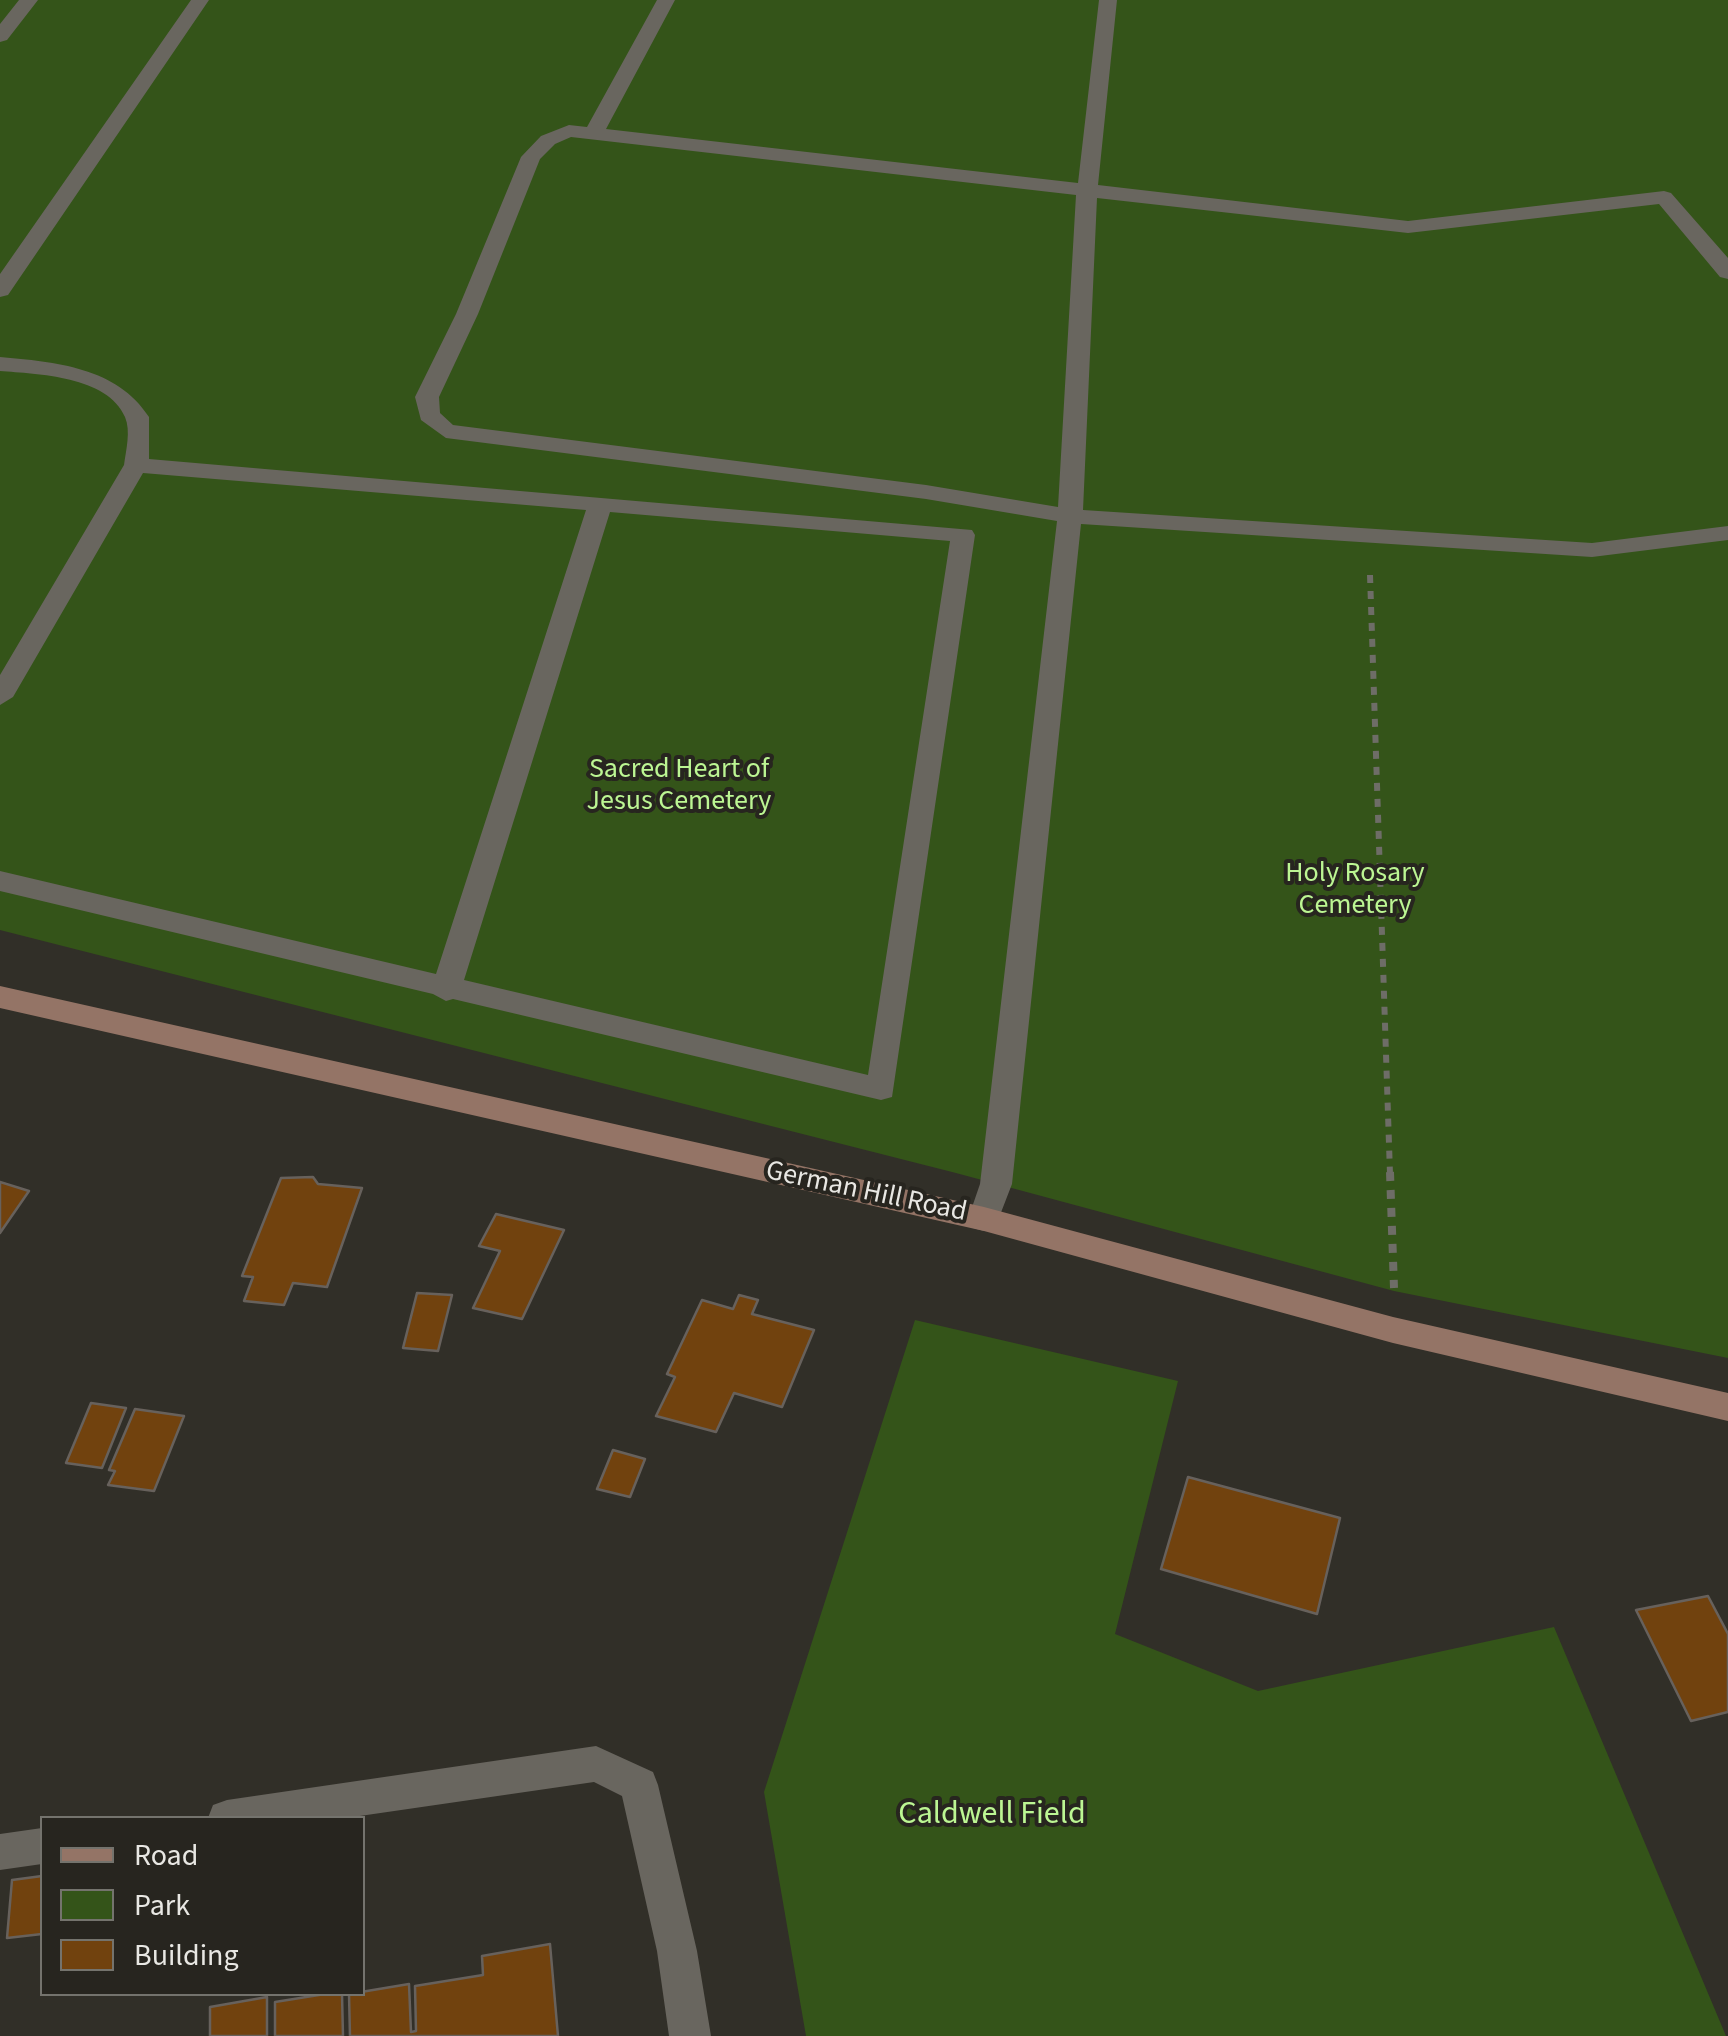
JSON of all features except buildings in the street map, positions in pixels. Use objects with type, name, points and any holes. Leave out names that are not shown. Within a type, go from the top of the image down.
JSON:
[{"type":"street","name":"German Hill Road","points":[[0,997],[984,1219],[1393,1330],[1728,1408]]},
{"type":"lane","points":[[0,36],[29,0]]},
{"type":"lane","points":[[0,290],[200,0]]},
{"type":"lane","points":[[594,133],[666,0]]},
{"type":"lane","points":[[984,1219],[998,1166],[1070,516],[1087,193],[1108,0]]},
{"type":"lane","points":[[1728,272],[1664,197],[1408,227],[569,131],[548,140],[531,157],[467,314],[427,397],[429,415],[446,431],[926,492],[1070,516],[1369,539],[1592,550],[1728,533]]},
{"type":"lane","points":[[0,364],[59,369],[122,398],[137,417],[136,465],[0,697]]},
{"type":"lane","points":[[0,881],[446,990],[881,1090],[963,535],[136,465]]},
{"type":"lane","points":[[446,990],[600,504]]},
{"type":"lane","points":[[241,1816],[596,1764],[638,1785],[677,1950],[690,2036]]},
{"type":"lane","points":[[0,1852],[40,1846]]},
{"type":"path","points":[[1369,539],[1393,1330]]},
{"type":"green space","name":"Holy Rosary Cemetery","points":[[0,0],[1728,0],[1728,1358],[1394,1291],[956,1173],[0,930]]},
{"type":"green space","name":"Caldwell Field","points":[[915,1320],[1178,1381],[1115,1634],[1258,1691],[1554,1627],[1726,2036],[806,2036],[764,1792]]},
{"type":"park label","name":"Sacred Heart of Jesus Cemetery","points":[[679,787]]}]
